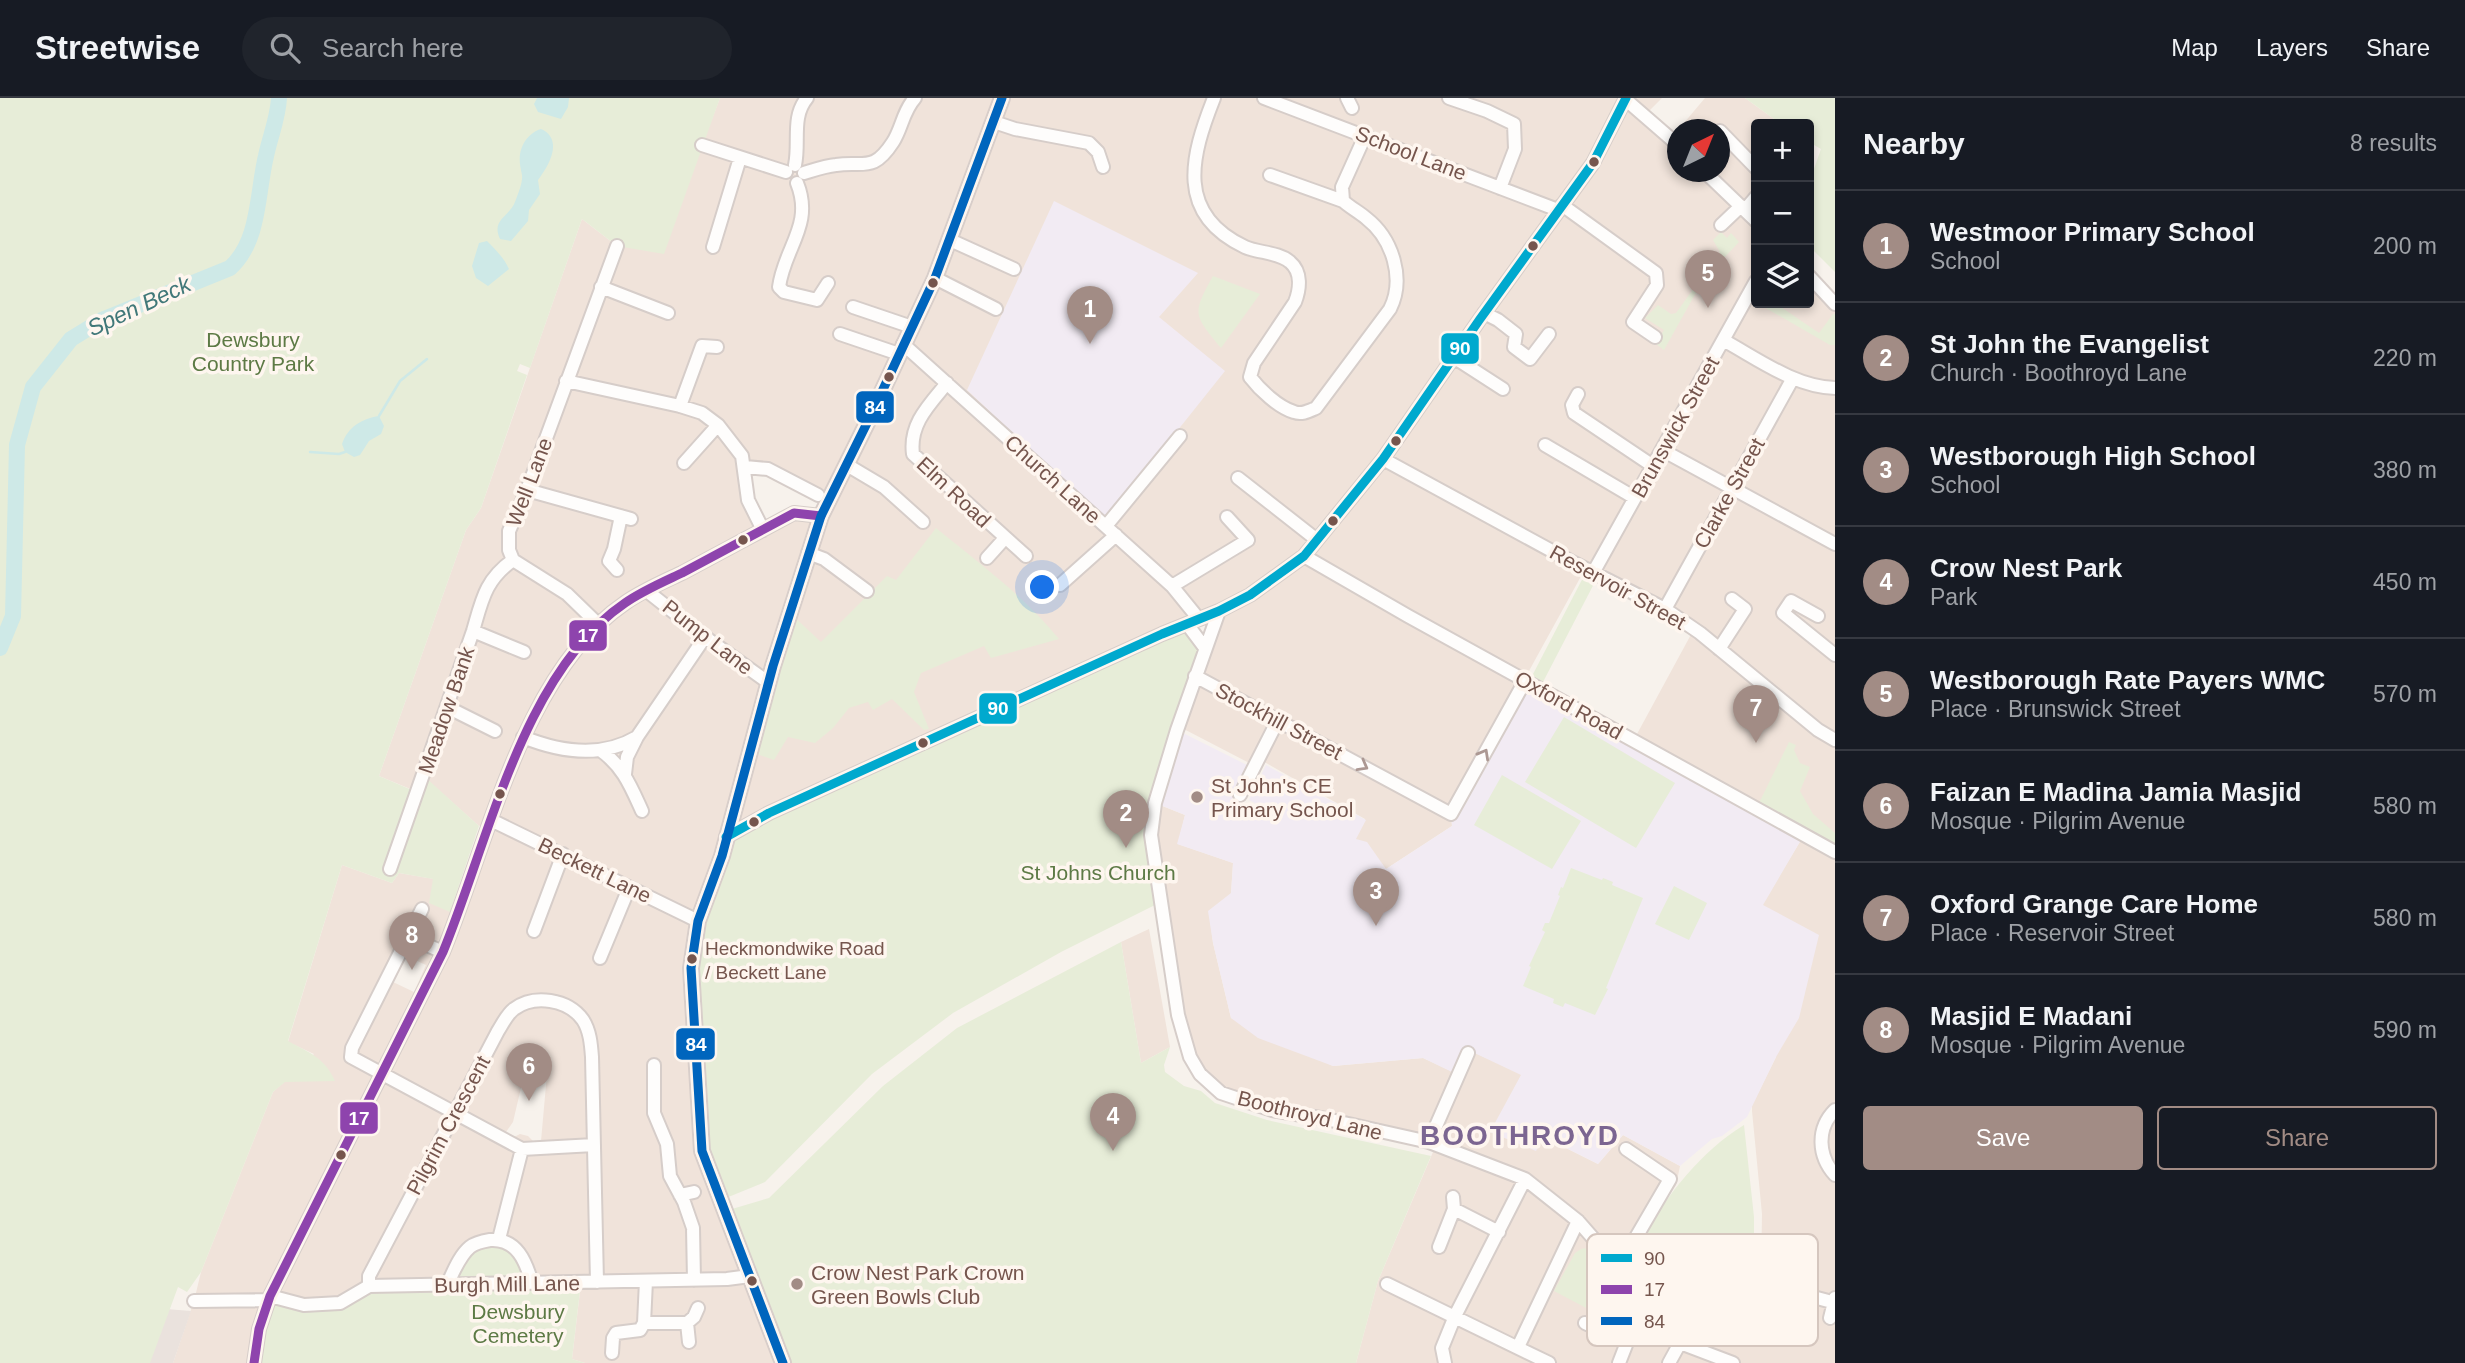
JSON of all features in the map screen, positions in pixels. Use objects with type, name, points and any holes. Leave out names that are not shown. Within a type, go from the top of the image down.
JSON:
[{"type":"main road","points":[[783,1363],[702,1151],[691,968],[698,921],[722,856],[769,682],[821,516],[935,278],[1002,98]]},
{"type":"street","points":[[807,98],[797,114],[795,173],[803,205],[802,221],[785,263],[779,287],[784,292],[817,300],[828,283]]},
{"type":"street","points":[[702,145],[795,173],[839,164],[856,166],[874,162],[895,139],[902,117],[915,98]]},
{"type":"street","points":[[1214,98],[1194,157],[1194,180],[1199,201],[1214,226],[1234,242],[1253,251],[1289,260],[1298,271],[1299,291],[1295,302],[1254,363],[1250,377],[1276,402],[1295,413],[1304,413],[1316,408],[1390,309],[1398,286],[1395,262],[1385,242],[1368,219],[1343,201],[1270,175]]},
{"type":"street","name":"School Lane","points":[[1264,98],[1500,188],[1560,207],[1656,272],[1657,285],[1633,322],[1655,337]]},
{"type":"street","points":[[1449,98],[1514,124],[1515,149],[1500,188]]},
{"type":"street","points":[[726,837],[769,813],[1219,611],[1250,595],[1304,556],[1383,459],[1484,313],[1593,163],[1626,99],[1667,135]]},
{"type":"street","points":[[993,122],[1015,129],[1089,143],[1098,152],[1102,167]]},
{"type":"street","points":[[1343,201],[1342,187],[1365,136]]},
{"type":"street","points":[[1730,141],[1751,163]]},
{"type":"street","points":[[713,247],[740,158]]},
{"type":"street","points":[[1716,182],[1751,216]]},
{"type":"street","points":[[1721,225],[1751,201]]},
{"type":"street","points":[[950,240],[1014,269]]},
{"type":"street","name":"Well Lane","points":[[513,561],[509,550],[509,531],[527,490],[617,246]]},
{"type":"street","points":[[935,278],[996,309]]},
{"type":"street","points":[[1814,281],[1835,304]]},
{"type":"street","points":[[601,286],[668,313]]},
{"type":"street","name":"Brunswick Street","points":[[1593,573],[1751,290]]},
{"type":"street","points":[[853,307],[912,327]]},
{"type":"street","points":[[1484,313],[1516,334],[1514,347],[1530,359],[1549,334]]},
{"type":"street","points":[[840,334],[901,349]]},
{"type":"street","points":[[1723,340],[1816,388],[1835,388]]},
{"type":"street","points":[[680,406],[702,346],[717,347]]},
{"type":"street","name":"Church Lane","points":[[901,349],[947,383],[1172,586],[1193,621]]},
{"type":"street","points":[[1455,358],[1503,389]]},
{"type":"street","name":"Clarke Street","points":[[1665,609],[1793,378]]},
{"type":"street","points":[[566,381],[680,406],[702,413],[718,425],[742,456],[748,500],[763,530]]},
{"type":"street","name":"Elm Road","points":[[947,383],[917,421],[911,439],[913,454],[1026,556]]},
{"type":"street","points":[[1578,394],[1572,405],[1574,413],[1653,466]]},
{"type":"street","points":[[684,463],[718,425]]},
{"type":"street","points":[[1106,526],[1180,436]]},
{"type":"street","points":[[1545,445],[1635,498]]},
{"type":"street","points":[[1662,450],[1835,544]]},
{"type":"street","name":"Reservoir Street","points":[[1383,459],[1665,609],[1700,632],[1818,730],[1835,740]]},
{"type":"street","points":[[847,465],[884,486],[923,522]]},
{"type":"street","points":[[745,467],[768,469],[818,495]]},
{"type":"street","points":[[1238,478],[1317,540]]},
{"type":"street","points":[[527,490],[626,517],[609,561],[617,570]]},
{"type":"street","points":[[254,1363],[258,1329],[269,1298],[443,952],[462,907],[523,737],[565,666],[599,625],[625,603],[794,513],[821,516]]},
{"type":"street","points":[[1172,586],[1248,540],[1227,517]]},
{"type":"street","points":[[1060,584],[1116,535]]},
{"type":"street","points":[[987,558],[1005,538]]},
{"type":"street","points":[[808,553],[824,559],[867,592]]},
{"type":"street","name":"Oxford Road","points":[[1304,556],[1835,852]]},
{"type":"street","points":[[513,561],[567,594],[599,625]]},
{"type":"street","name":"Meadow Bank","points":[[390,869],[473,631],[484,592],[494,575],[513,561]]},
{"type":"street","name":"Pump Lane","points":[[648,591],[705,637],[769,682]]},
{"type":"street","points":[[1718,649],[1745,609],[1732,599]]},
{"type":"street","points":[[1818,616],[1791,601],[1783,613],[1835,655]]},
{"type":"street","name":"Boothroyd Lane","points":[[1219,611],[1195,676],[1155,803],[1151,835],[1178,1015],[1190,1057],[1200,1074],[1221,1093],[1272,1110],[1429,1142],[1525,1179],[1578,1221],[1589,1234]]},
{"type":"street","points":[[1193,621],[1205,648]]},
{"type":"street","points":[[473,631],[524,652]]},
{"type":"street","points":[[625,774],[627,758],[638,737],[705,637]]},
{"type":"street","name":"Stockhill Street","points":[[1195,676],[1451,814],[1525,681]]},
{"type":"street","points":[[447,707],[495,731]]},
{"type":"street","points":[[1240,796],[1278,720]]},
{"type":"street","points":[[523,737],[548,747],[600,750],[621,747],[638,737]]},
{"type":"street","points":[[600,750],[625,774],[642,811]]},
{"type":"street","name":"Beckett Lane","points":[[491,820],[698,921]]},
{"type":"street","points":[[534,931],[563,854]]},
{"type":"street","points":[[600,958],[629,888]]},
{"type":"street","points":[[422,909],[352,1048],[351,1057],[523,1149],[594,1145]]},
{"type":"street","points":[[408,937],[443,952]]},
{"type":"street","name":"Pilgrim Crescent","points":[[369,1286],[369,1276],[498,1031],[513,1009],[537,999],[558,1003],[574,1011],[583,1021],[590,1037],[597,1282]]},
{"type":"street","points":[[1429,1142],[1468,1053]]},
{"type":"street","points":[[654,1065],[654,1113],[667,1144],[670,1176],[693,1228],[694,1280]]},
{"type":"street","points":[[1835,1110],[1825,1123],[1821,1145],[1825,1161],[1835,1175]]},
{"type":"street","points":[[499,1240],[523,1149]]},
{"type":"street","points":[[1626,1149],[1670,1179],[1638,1234]]},
{"type":"street","points":[[1445,1363],[1442,1348],[1455,1316],[1525,1179]]},
{"type":"street","points":[[680,1195],[694,1192]]},
{"type":"street","points":[[1439,1248],[1453,1203],[1499,1232]]},
{"type":"street","points":[[1517,1347],[1578,1221]]},
{"type":"street","points":[[447,1285],[458,1262],[470,1246],[499,1240],[515,1247],[526,1263],[532,1283]]},
{"type":"street","name":"Burgh Mill Lane","points":[[194,1301],[269,1298],[304,1305],[340,1303],[369,1286],[694,1280],[750,1276]]},
{"type":"street","points":[[612,1353],[616,1333],[640,1330],[644,1323],[646,1281]]},
{"type":"street","points":[[1387,1284],[1549,1363]]},
{"type":"street","points":[[1830,1318],[1834,1300]]},
{"type":"street","points":[[644,1323],[687,1323],[698,1308]]},
{"type":"street","points":[[687,1323],[689,1342]]},
{"type":"street","points":[[1619,1363],[1626,1346]]},
{"type":"street","points":[[1669,1363],[1678,1346]]},
{"type":"street","name":"Boothroyd Lane","points":[[1688,1346],[1733,1363]]},
{"type":"shaded area","points":[[720,98],[1662,98],[1648,112],[1667,128],[1667,182],[1730,182],[1730,119],[1687,119],[1705,98],[1745,98],[1774,119],[1751,119],[1751,308],[1814,308],[1814,281],[1835,304],[1835,1363],[1356,1363],[1378,1281],[1436,1145],[1221,1093],[1190,1057],[1161,902],[1155,803],[1185,815],[1178,844],[1233,863],[1231,894],[1209,911],[1213,943],[1231,1018],[1333,1066],[1423,1058],[1451,1071],[1464,1048],[1522,1074],[1491,1132],[1544,1137],[1598,1164],[1623,1135],[1680,1166],[1676,1185],[1643,1234],[1587,1234],[1587,1346],[1818,1346],[1818,1234],[1762,1234],[1752,1111],[1752,1105],[1776,1057],[1762,905],[1804,835],[1732,794],[1637,734],[1694,629],[1585,569],[1451,813],[1452,826],[1386,869],[1355,839],[1365,819],[1259,759],[1255,766],[1178,726],[1219,612],[769,813],[702,1151],[784,1363],[585,1363],[572,1359],[581,1283],[254,1363],[173,1363],[201,1272],[273,1092],[314,1054],[288,1042],[342,865],[392,883],[399,873],[434,879],[450,911],[468,888],[490,821],[479,826],[425,778],[420,793],[379,776],[466,530],[481,508],[582,219],[617,246],[702,145]],"holes":[[[745,467],[795,481],[818,495],[821,515],[794,513],[763,529]],[[406,956],[426,965],[414,992],[393,982]],[[534,1059],[548,1063],[541,1141],[533,1141],[520,1134],[514,1137],[506,1132],[513,1122],[524,1075]]]},
{"type":"shaded area","points":[[1054,201],[1198,273],[1159,317],[1225,371],[1106,520],[967,390]]},
{"type":"shaded area","points":[[1532,691],[1801,840],[1763,905],[1819,935],[1799,1018],[1776,1057],[1747,1117],[1722,1136],[1712,1139],[1680,1166],[1623,1135],[1598,1164],[1544,1137],[1536,1151],[1490,1132],[1521,1075],[1464,1048],[1452,1072],[1423,1058],[1333,1066],[1258,1038],[1231,1018],[1208,911],[1231,893],[1233,863],[1177,844],[1185,815],[1155,803],[1177,730],[1251,767],[1235,800],[1238,802],[1234,810],[1256,820],[1263,807],[1249,800],[1266,765],[1366,820],[1356,839],[1367,842],[1386,869],[1452,826],[1451,814],[1460,814],[1527,693]]},
{"type":"shaded area","points":[[1149,929],[1170,1047],[1141,1063],[1121,942]]},
{"type":"shaded area","points":[[166,1309],[191,1311],[173,1363],[148,1363]]},
{"type":"green space","name":"Dewsbury Country Park","points":[[0,98],[720,98],[664,254],[617,246],[582,219],[530,368],[520,364],[517,371],[527,375],[481,508],[466,530],[379,776],[419,793],[425,777],[479,826],[450,912],[429,903],[433,879],[399,873],[392,883],[342,865],[288,1041],[322,1061],[335,1081],[285,1082],[273,1092],[201,1272],[187,1292],[178,1287],[150,1363],[0,1363]]},
{"type":"green space","points":[[1745,98],[1835,98],[1835,272],[1814,251],[1814,169],[1821,149],[1814,145],[1814,119],[1774,119]]},
{"type":"green space","points":[[1721,232],[1727,238],[1731,233],[1739,242],[1703,280],[1664,350],[1656,344],[1664,330],[1645,318],[1658,305],[1671,314],[1676,313],[1720,252],[1713,240]]},
{"type":"green space","points":[[1213,276],[1260,294],[1221,348],[1205,328],[1199,313],[1201,298]]},
{"type":"green space","points":[[1766,308],[1782,308],[1819,333],[1835,314],[1835,345],[1830,345]]},
{"type":"green space","points":[[936,528],[1016,594],[1059,639],[991,658],[984,646],[921,673],[914,692],[929,729],[924,730],[892,699],[873,710],[868,702],[849,708],[833,728],[815,743],[788,737],[774,760],[751,752],[790,613],[821,642],[887,576],[896,580]]},
{"type":"green space","points":[[1587,570],[1598,576],[1543,682],[1532,676]]},
{"type":"green space","name":"St Johns Church","points":[[1187,624],[1205,648],[1155,803],[1161,902],[1061,952],[953,1013],[872,1074],[765,1182],[726,1198],[702,1151],[691,968],[726,837],[769,813],[958,735]]},
{"type":"green space","points":[[1564,717],[1675,783],[1636,848],[1525,782]]},
{"type":"green space","points":[[1789,742],[1796,745],[1794,750],[1800,763],[1810,767],[1800,791],[1813,814],[1835,833],[1835,845],[1759,803]]},
{"type":"green space","points":[[1502,775],[1581,821],[1552,869],[1474,825]]},
{"type":"green space","points":[[1571,868],[1613,882],[1612,885],[1643,898],[1606,988],[1608,989],[1595,1015],[1565,1003],[1563,1007],[1553,1003],[1554,999],[1523,986],[1545,932],[1542,930],[1545,923],[1549,923],[1561,887],[1563,888]]},
{"type":"green space","points":[[1674,886],[1707,903],[1689,940],[1655,924]]},
{"type":"green space","points":[[1121,942],[1141,1063],[1170,1047],[1164,1065],[1165,1072],[1184,1086],[1201,1091],[1215,1103],[1267,1120],[1431,1156],[1378,1281],[1356,1363],[790,1363],[732,1209],[769,1198],[883,1086],[957,1028]]},
{"type":"green space","points":[[1744,1125],[1754,1234],[1643,1234],[1687,1174]]},
{"type":"green space","points":[[495,1243],[512,1249],[526,1275],[457,1277],[470,1251]]},
{"type":"green space","points":[[1587,1248],[1587,1308],[1554,1291],[1575,1253]]},
{"type":"green space","name":"Dewsbury Cemetery","points":[[581,1282],[572,1359],[585,1363],[254,1363],[268,1300],[340,1303],[369,1286]]},
{"type":"water","points":[[537,98],[569,98],[568,107],[561,119],[538,112],[534,104]]},
{"type":"water","points":[[541,129],[548,133],[553,146],[550,160],[538,180],[540,194],[529,210],[528,221],[511,241],[500,239],[499,223],[515,202],[521,185],[522,147],[530,136]]},
{"type":"water","points":[[487,241],[509,269],[488,286],[476,278],[472,266],[479,243]]},
{"type":"water","points":[[379,416],[384,426],[381,434],[369,441],[360,455],[354,457],[345,452],[342,444],[352,428],[366,419]]},
{"type":"waterway","name":"Spen Beck","points":[[0,648],[13,616],[17,445],[33,387],[71,339],[102,320],[230,268],[240,257],[256,216],[279,98]]},
{"type":"waterway","points":[[379,416],[400,381],[427,359]]},
{"type":"waterway","points":[[310,452],[345,452]]},
{"type":"transit line","name":"84","points":[[783,1363],[702,1151],[691,968],[698,921],[722,856],[773,666],[821,516],[935,278],[1002,98]]},
{"type":"transit line","name":"90","points":[[726,837],[769,813],[1162,634],[1219,611],[1250,595],[1304,556],[1383,459],[1593,163],[1626,98]]},
{"type":"transit line","name":"17","points":[[254,1363],[259,1329],[270,1296],[443,952],[513,762],[534,715],[560,671],[590,633],[638,595],[794,513],[821,516]]},
{"type":"place","name":"Westborough Rate Payers WMC","points":[[1708,308]]},
{"type":"place","name":"Westmoor Primary School","points":[[1090,344]]},
{"type":"place","name":"Oxford Grange Care Home","points":[[1756,743]]},
{"type":"place","name":"St John's CE Primary School","points":[[1197,797]]},
{"type":"place","name":"St John the Evangelist","points":[[1126,848]]},
{"type":"place","name":"Westborough High School","points":[[1376,926]]},
{"type":"place","name":"Heckmondwike Road / Beckett Lane","points":[[692,959]]},
{"type":"place","name":"Masjid E Madani","points":[[412,970]]},
{"type":"place","name":"Faizan E Madina Jamia Masjid","points":[[529,1101]]},
{"type":"place","name":"Crow Nest Park","points":[[1113,1151]]},
{"type":"place","name":"Crow Nest Park Crown Green Bowls Club","points":[[797,1284]]},
{"type":"district","name":"BOOTHROYD","points":[[1520,1135]]}]
